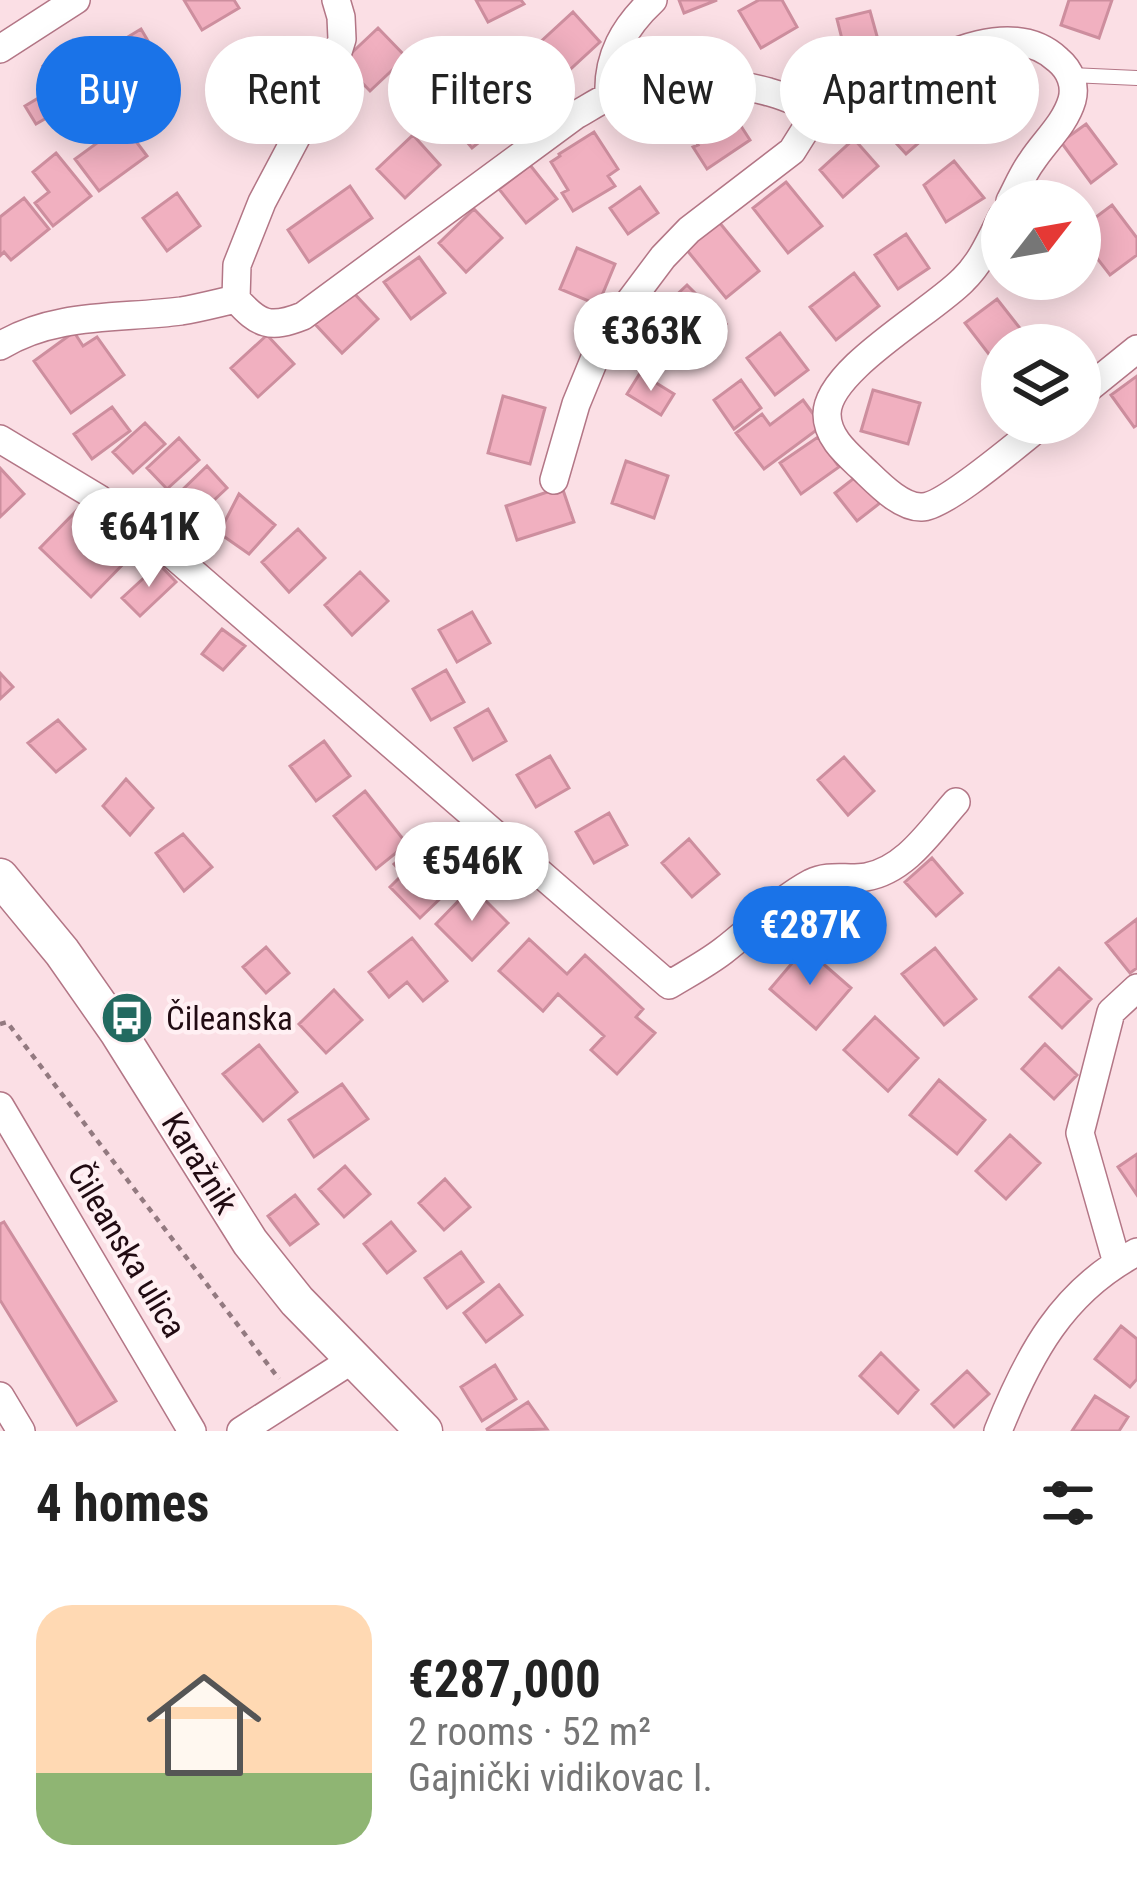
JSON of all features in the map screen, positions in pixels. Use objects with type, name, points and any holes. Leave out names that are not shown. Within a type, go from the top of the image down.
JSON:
[{"type":"street","points":[[1,47],[76,0]]},
{"type":"street","points":[[336,0],[342,39],[333,68],[262,202],[237,265],[236,299],[255,320],[280,326],[303,316],[599,102]]},
{"type":"street","points":[[623,36],[653,0]]},
{"type":"street","points":[[1021,180],[1063,120],[1073,96],[1071,75],[1039,48]]},
{"type":"street","points":[[554,480],[598,348],[624,309],[689,230],[796,144]]},
{"type":"street","points":[[981,253],[968,275],[838,385],[826,412],[828,423],[839,446],[875,480],[909,504],[925,507],[950,495],[1017,444]]},
{"type":"street","points":[[0,346],[16,336],[67,321],[182,310],[236,299]]},
{"type":"street","points":[[1101,377],[1137,349]]},
{"type":"street","points":[[0,440],[98,498],[174,556],[669,986],[814,882],[885,872],[908,856],[956,802]]},
{"type":"street","name":"Karažnik","points":[[0,877],[109,1019],[250,1242],[298,1300],[424,1431]]},
{"type":"street","points":[[998,1431],[1037,1344],[1072,1301],[1127,1257],[1080,1133],[1111,1012],[1137,988]]},
{"type":"street","name":"Čileanska ulica","points":[[0,1106],[192,1431]]},
{"type":"street","points":[[0,1163],[25,1148]]},
{"type":"street","points":[[241,1431],[355,1358]]},
{"type":"street","points":[[0,1396],[21,1431]]},
{"type":"lane","points":[[1071,75],[1137,78]]},
{"type":"path","points":[[0,1024],[7,1022],[286,1388]]},
{"type":"building","points":[[184,0],[234,0],[239,8],[202,30]]},
{"type":"building","points":[[476,0],[521,0],[524,4],[488,22]]},
{"type":"building","points":[[679,0],[717,0],[684,13]]},
{"type":"building","points":[[759,0],[782,0],[797,27],[761,48],[739,11]]},
{"type":"building","points":[[1069,0],[1112,0],[1099,38],[1061,25]]},
{"type":"building","points":[[870,11],[877,36],[841,36],[837,19]]},
{"type":"building","points":[[573,12],[599,43],[575,65],[575,36],[547,36]]},
{"type":"building","points":[[378,28],[388,38],[388,74],[370,91],[364,85],[364,41]]},
{"type":"building","points":[[36,99],[36,124],[25,106]]},
{"type":"building","points":[[1086,124],[1116,164],[1089,180],[1061,142]]},
{"type":"building","points":[[594,132],[618,169],[608,176],[615,186],[573,211],[562,193],[568,190],[551,162]]},
{"type":"building","points":[[96,144],[138,144],[147,156],[99,191],[75,159]]},
{"type":"building","points":[[403,144],[421,144],[440,165],[405,198],[377,169]]},
{"type":"building","points":[[744,144],[707,169],[693,147]]},
{"type":"building","points":[[849,144],[858,144],[878,166],[843,197],[820,170]]},
{"type":"building","points":[[897,144],[917,144],[906,154]]},
{"type":"building","points":[[56,153],[91,196],[53,226],[35,203],[49,192],[33,172]]},
{"type":"building","points":[[954,161],[981,200],[946,222],[924,185]]},
{"type":"building","points":[[530,165],[557,199],[526,223],[499,189]]},
{"type":"building","points":[[786,182],[822,226],[788,253],[753,208]]},
{"type":"building","points":[[350,186],[372,218],[309,262],[288,230]]},
{"type":"building","points":[[640,187],[658,213],[628,234],[610,208]]},
{"type":"building","points":[[177,193],[200,226],[167,251],[143,218]]},
{"type":"building","points":[[24,198],[49,229],[11,260],[4,252],[0,256],[0,217]]},
{"type":"building","points":[[1112,205],[1137,238],[1137,255],[1110,275],[1101,263],[1101,213]]},
{"type":"building","points":[[474,209],[502,238],[466,272],[439,243]]},
{"type":"building","points":[[719,222],[759,271],[726,298],[686,249]]},
{"type":"building","points":[[906,234],[929,268],[898,289],[875,255]]},
{"type":"building","points":[[577,248],[615,264],[598,305],[560,289]]},
{"type":"building","points":[[419,257],[445,293],[411,319],[384,282]]},
{"type":"building","points":[[854,273],[879,306],[836,340],[810,307]]},
{"type":"building","points":[[687,285],[726,324],[692,357],[653,317]]},
{"type":"building","points":[[351,290],[378,319],[342,353],[315,324]]},
{"type":"building","points":[[998,300],[1017,324],[981,324],[981,344],[965,323]]},
{"type":"building","points":[[74,332],[83,346],[97,337],[124,375],[71,413],[34,361]]},
{"type":"building","points":[[780,333],[808,370],[775,395],[747,358]]},
{"type":"building","points":[[267,335],[294,364],[258,397],[231,368]]},
{"type":"building","points":[[640,373],[674,394],[661,415],[627,394]]},
{"type":"building","points":[[1137,376],[1137,425],[1134,427],[1111,395]]},
{"type":"building","points":[[741,380],[761,408],[734,429],[714,400]]},
{"type":"building","points":[[873,390],[920,403],[908,444],[861,431]]},
{"type":"building","points":[[503,396],[545,408],[530,464],[488,453]]},
{"type":"building","points":[[803,400],[822,426],[764,469],[736,433],[762,414],[770,425]]},
{"type":"building","points":[[112,407],[130,431],[92,459],[74,434]]},
{"type":"building","points":[[145,423],[165,444],[133,473],[113,452]]},
{"type":"building","points":[[818,437],[839,467],[801,494],[780,463]]},
{"type":"building","points":[[179,438],[199,460],[167,489],[147,468]]},
{"type":"building","points":[[626,461],[668,476],[654,518],[612,503]]},
{"type":"building","points":[[207,466],[227,488],[196,517],[176,496]]},
{"type":"building","points":[[0,468],[24,494],[0,517]]},
{"type":"building","points":[[858,475],[880,503],[857,521],[835,493]]},
{"type":"building","points":[[562,487],[574,522],[517,540],[506,506]]},
{"type":"building","points":[[239,494],[275,525],[249,554],[219,533]]},
{"type":"building","points":[[79,508],[130,557],[91,597],[40,548]]},
{"type":"building","points":[[298,529],[325,558],[289,592],[262,562]]},
{"type":"building","points":[[159,564],[176,582],[140,616],[122,598]]},
{"type":"building","points":[[360,572],[388,601],[352,635],[325,605]]},
{"type":"building","points":[[472,612],[490,643],[457,662],[439,630]]},
{"type":"building","points":[[222,629],[245,646],[223,670],[202,654]]},
{"type":"building","points":[[446,670],[464,702],[431,720],[413,689]]},
{"type":"building","points":[[0,673],[13,687],[0,699]]},
{"type":"building","points":[[488,709],[506,741],[473,760],[455,728]]},
{"type":"building","points":[[58,720],[85,749],[56,772],[28,743]]},
{"type":"building","points":[[324,741],[350,776],[316,801],[290,766]]},
{"type":"building","points":[[550,756],[569,788],[536,807],[517,775]]},
{"type":"building","points":[[844,757],[874,791],[848,815],[818,780]]},
{"type":"building","points":[[126,779],[153,808],[130,835],[103,806]]},
{"type":"building","points":[[365,791],[407,844],[376,869],[334,816]]},
{"type":"building","points":[[609,813],[627,845],[594,863],[576,832]]},
{"type":"building","points":[[183,834],[212,867],[184,891],[156,853]]},
{"type":"building","points":[[421,839],[451,871],[437,884],[446,893],[420,918],[390,887],[403,874],[394,864]]},
{"type":"building","points":[[689,839],[719,874],[692,897],[662,863]]},
{"type":"building","points":[[932,858],[962,893],[936,916],[905,882]]},
{"type":"building","points":[[472,887],[508,923],[472,960],[436,924]]},
{"type":"building","points":[[1137,919],[1137,968],[1130,973],[1106,943]]},
{"type":"building","points":[[412,938],[447,981],[423,1001],[407,982],[389,997],[369,972]]},
{"type":"building","points":[[529,939],[567,974],[585,955],[643,1009],[636,1017],[655,1033],[617,1074],[591,1050],[604,1036],[558,994],[543,1011],[499,971]]},
{"type":"building","points":[[266,947],[289,973],[266,993],[243,967]]},
{"type":"building","points":[[805,948],[851,988],[816,1029],[770,989]]},
{"type":"building","points":[[935,948],[976,999],[944,1025],[902,974]]},
{"type":"building","points":[[1059,968],[1091,999],[1062,1028],[1030,997]]},
{"type":"building","points":[[334,990],[362,1020],[326,1053],[299,1024]]},
{"type":"building","points":[[875,1017],[918,1058],[888,1091],[844,1050]]},
{"type":"building","points":[[1045,1044],[1077,1075],[1054,1099],[1022,1069]]},
{"type":"building","points":[[259,1045],[297,1092],[263,1121],[223,1074]]},
{"type":"building","points":[[939,1080],[985,1120],[957,1154],[910,1115]]},
{"type":"building","points":[[342,1084],[368,1119],[314,1157],[289,1120]]},
{"type":"building","points":[[1010,1135],[1040,1163],[1006,1199],[976,1171]]},
{"type":"building","points":[[1137,1154],[1137,1195],[1118,1167]]},
{"type":"building","points":[[345,1166],[370,1194],[344,1217],[319,1189]]},
{"type":"building","points":[[445,1179],[470,1207],[444,1230],[419,1203]]},
{"type":"building","points":[[295,1195],[318,1224],[290,1245],[268,1216]]},
{"type":"building","points":[[4,1222],[116,1401],[77,1425],[0,1300],[0,1224]]},
{"type":"building","points":[[391,1222],[415,1251],[387,1273],[364,1244]]},
{"type":"building","points":[[461,1252],[483,1282],[447,1308],[425,1278]]},
{"type":"building","points":[[499,1285],[522,1315],[486,1342],[464,1313]]},
{"type":"building","points":[[1121,1326],[1137,1339],[1137,1379],[1130,1387],[1095,1359]]},
{"type":"building","points":[[881,1353],[918,1390],[898,1413],[860,1376]]},
{"type":"building","points":[[495,1365],[516,1399],[482,1421],[461,1387]]},
{"type":"building","points":[[967,1371],[989,1394],[954,1427],[932,1404]]},
{"type":"building","points":[[1095,1396],[1128,1417],[1119,1431],[1072,1431]]},
{"type":"building","points":[[528,1402],[547,1429],[488,1431],[487,1429]]},
{"type":"place","name":"Čileanska","points":[[127,1018]]}]
